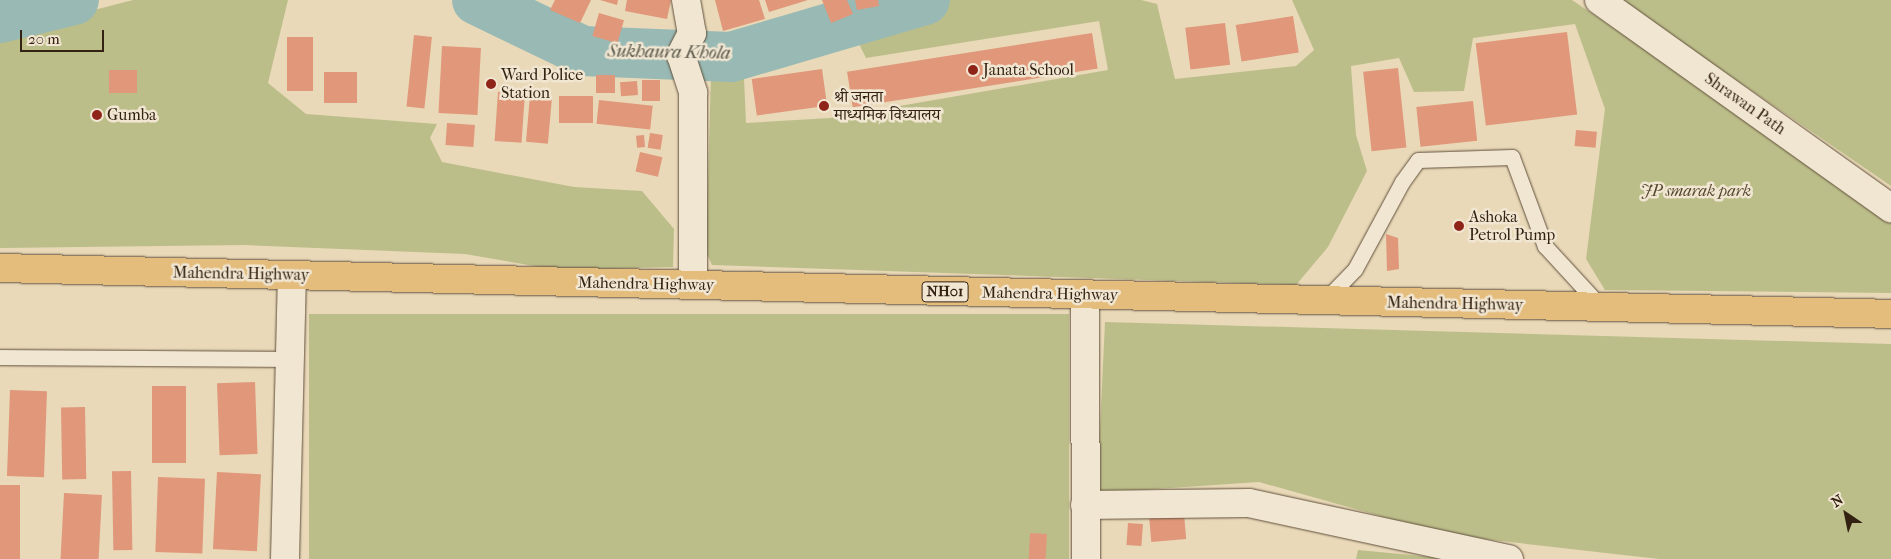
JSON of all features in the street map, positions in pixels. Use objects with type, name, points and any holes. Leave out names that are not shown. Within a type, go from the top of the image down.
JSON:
[{"type":"highway","name":"Mahendra Highway","points":[[0,268],[1891,314]]},
{"type":"street","points":[[686,0],[692,33],[681,55],[693,92],[693,285]]},
{"type":"street","name":"Shrawan Path","points":[[1599,0],[1891,208]]},
{"type":"street","points":[[285,559],[292,276]]},
{"type":"street","points":[[1085,295],[1086,559]]},
{"type":"street","points":[[1086,505],[1249,503],[1510,559]]},
{"type":"lane","points":[[1324,300],[1355,269],[1402,182],[1418,160],[1512,157],[1545,246],[1601,307]]},
{"type":"lane","points":[[0,357],[290,360]]},
{"type":"green space","points":[[133,0],[288,0],[268,83],[306,114],[437,124],[430,138],[442,162],[574,187],[642,191],[674,229],[673,267],[557,270],[465,254],[244,245],[0,248],[0,34]]},
{"type":"green space","name":"JP smarak park","points":[[948,0],[1141,0],[1157,4],[1175,79],[1296,66],[1314,50],[1292,0],[1572,0],[1891,215],[1891,293],[1605,290],[1586,259],[1605,109],[1575,24],[1473,38],[1464,91],[1414,92],[1399,58],[1351,66],[1356,135],[1367,171],[1328,247],[1296,285],[712,265],[706,252],[711,75],[744,78],[746,123],[830,118],[1108,70],[1099,21],[866,58],[857,40]]},
{"type":"green space","points":[[1618,0],[1891,0],[1891,186],[1675,38]]},
{"type":"green space","points":[[309,314],[1069,314],[1069,559],[309,559]]},
{"type":"green space","points":[[1105,322],[1891,344],[1891,559],[1659,559],[1448,535],[1259,482],[1097,493]]},
{"type":"green space","points":[[1358,550],[1453,559],[1356,559]]},
{"type":"building","points":[[555,0],[591,0],[580,23],[550,10]]},
{"type":"building","points":[[600,0],[618,0],[617,5]]},
{"type":"building","points":[[627,0],[671,0],[667,19],[625,11]]},
{"type":"building","points":[[715,0],[759,0],[765,19],[723,31]]},
{"type":"building","points":[[765,0],[808,0],[769,12]]},
{"type":"building","points":[[822,0],[847,0],[853,14],[831,23]]},
{"type":"building","points":[[855,0],[878,0],[879,6],[857,10]]},
{"type":"building","points":[[599,13],[624,20],[617,43],[592,36]]},
{"type":"building","points":[[1293,16],[1299,53],[1242,62],[1236,25]]},
{"type":"building","points":[[1225,23],[1230,65],[1190,70],[1185,28]]},
{"type":"building","points":[[1567,32],[1577,114],[1486,126],[1476,43]]},
{"type":"building","name":"Janata School","points":[[1092,33],[1098,69],[853,107],[847,72]]},
{"type":"building","points":[[414,35],[432,37],[424,108],[406,107]]},
{"type":"building","points":[[287,37],[313,37],[313,91],[287,91]]},
{"type":"building","points":[[442,46],[481,48],[477,115],[438,113]]},
{"type":"building","points":[[1398,68],[1406,148],[1372,151],[1363,72]]},
{"type":"building","points":[[822,69],[827,106],[757,116],[752,79]]},
{"type":"building","points":[[109,70],[137,70],[137,93],[109,93]]},
{"type":"building","points":[[324,72],[357,72],[357,103],[324,103]]},
{"type":"building","points":[[596,75],[615,75],[615,93],[596,93]]},
{"type":"building","points":[[642,80],[660,80],[660,101],[642,101]]},
{"type":"building","points":[[637,81],[638,95],[621,96],[620,82]]},
{"type":"building","points":[[498,92],[525,94],[522,143],[495,141]]},
{"type":"building","points":[[530,96],[552,98],[548,144],[526,142]]},
{"type":"building","points":[[559,96],[593,96],[593,123],[559,123]]},
{"type":"building","points":[[599,100],[653,106],[650,130],[596,124]]},
{"type":"building","points":[[1473,101],[1477,141],[1420,147],[1416,107]]},
{"type":"building","points":[[447,123],[475,125],[473,147],[445,145]]},
{"type":"building","points":[[1576,130],[1597,132],[1596,148],[1575,146]]},
{"type":"building","points":[[650,133],[663,135],[660,150],[648,148]]},
{"type":"building","points":[[644,135],[645,147],[637,148],[636,136]]},
{"type":"building","points":[[640,152],[662,157],[658,177],[636,171]]},
{"type":"building","points":[[1386,234],[1398,238],[1399,269],[1387,271]]},
{"type":"building","points":[[255,382],[258,454],[220,455],[217,383]]},
{"type":"building","points":[[152,386],[186,386],[186,463],[152,463]]},
{"type":"building","points":[[10,390],[47,391],[44,477],[7,476]]},
{"type":"building","points":[[61,407],[85,407],[86,479],[62,479]]},
{"type":"building","points":[[112,471],[131,471],[132,550],[113,550]]},
{"type":"building","points":[[217,472],[261,474],[257,551],[213,549]]},
{"type":"building","points":[[158,477],[205,479],[202,554],[155,552]]},
{"type":"building","points":[[0,485],[20,485],[20,559],[0,559]]},
{"type":"building","points":[[64,493],[102,495],[99,559],[61,559]]},
{"type":"building","points":[[1184,514],[1186,539],[1151,542],[1149,517]]},
{"type":"building","points":[[1128,523],[1143,524],[1141,546],[1126,545]]},
{"type":"building","points":[[1030,533],[1047,534],[1046,559],[1029,559]]},
{"type":"waterway","name":"Sukhaura Khola","points":[[0,18],[74,0]]},
{"type":"waterway","name":"Sukhaura Khola","points":[[477,0],[583,51],[731,57],[925,0]]},
{"type":"place","name":"Janata School","points":[[973,70]]},
{"type":"place","name":"Ward Police Station","points":[[491,84]]},
{"type":"place","name":"श्री जनता माध्यमिक विध्यालय","points":[[824,106]]},
{"type":"place","name":"Gumba","points":[[97,115]]},
{"type":"place","name":"Ashoka Petrol Pump","points":[[1459,226]]}]
